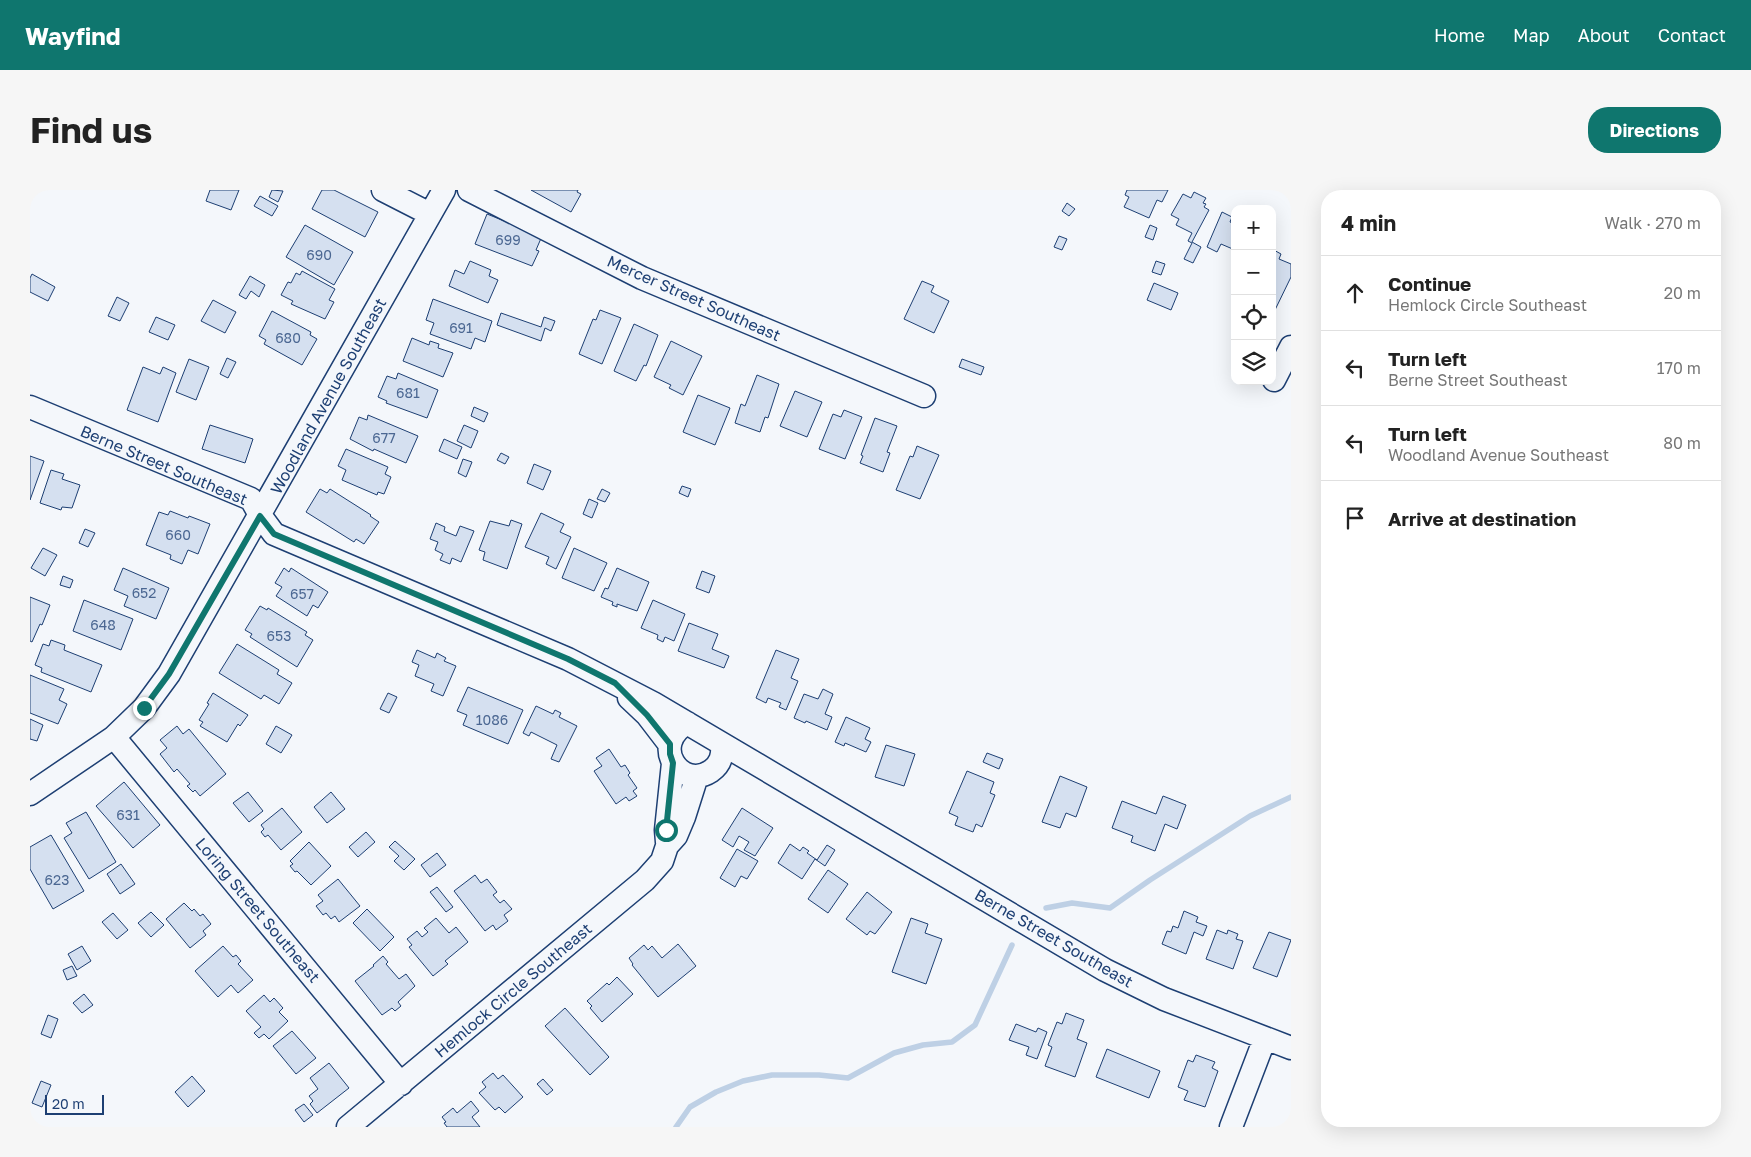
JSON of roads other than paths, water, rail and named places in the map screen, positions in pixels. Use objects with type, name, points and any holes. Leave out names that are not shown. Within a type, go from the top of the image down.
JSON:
[{"type":"street","points":[[383,190],[430,214]]},
{"type":"street","name":"Woodland Avenue Southeast","points":[[30,794],[114,737],[144,708],[169,674],[444,190]]},
{"type":"street","name":"Mercer Street Southeast","points":[[468,190],[642,278],[924,396]]},
{"type":"street","points":[[1276,376],[1291,347]]},
{"type":"street","name":"Berne Street Southeast","points":[[30,407],[251,499],[260,516],[274,534],[568,659],[653,703],[1105,970],[1164,998],[1291,1048]]},
{"type":"street","name":"Berne Street Southeast","points":[[615,683],[647,715],[679,770],[688,774],[744,770],[788,786],[827,806]]},
{"type":"street","points":[[671,754],[673,736],[678,728],[687,723]]},
{"type":"street","name":"Loring Street Southeast","points":[[114,737],[401,1084]]},
{"type":"street","points":[[705,773],[720,762],[723,753],[722,744]]},
{"type":"street","name":"Hemlock Circle Southeast","points":[[348,1127],[645,880],[662,861],[667,846],[666,830],[671,754]]},
{"type":"street","name":"Hemlock Circle Southeast","points":[[667,846],[676,836],[705,773]]},
{"type":"street","points":[[1232,1127],[1265,1038]]},
{"type":"waterway","points":[[1046,908],[1072,903],[1110,908],[1250,816],[1291,797]]},
{"type":"waterway","points":[[676,1127],[690,1107],[716,1092],[743,1081],[772,1075],[819,1075],[848,1078],[894,1053],[923,1045],[952,1042],[975,1025],[1012,945]]}]
